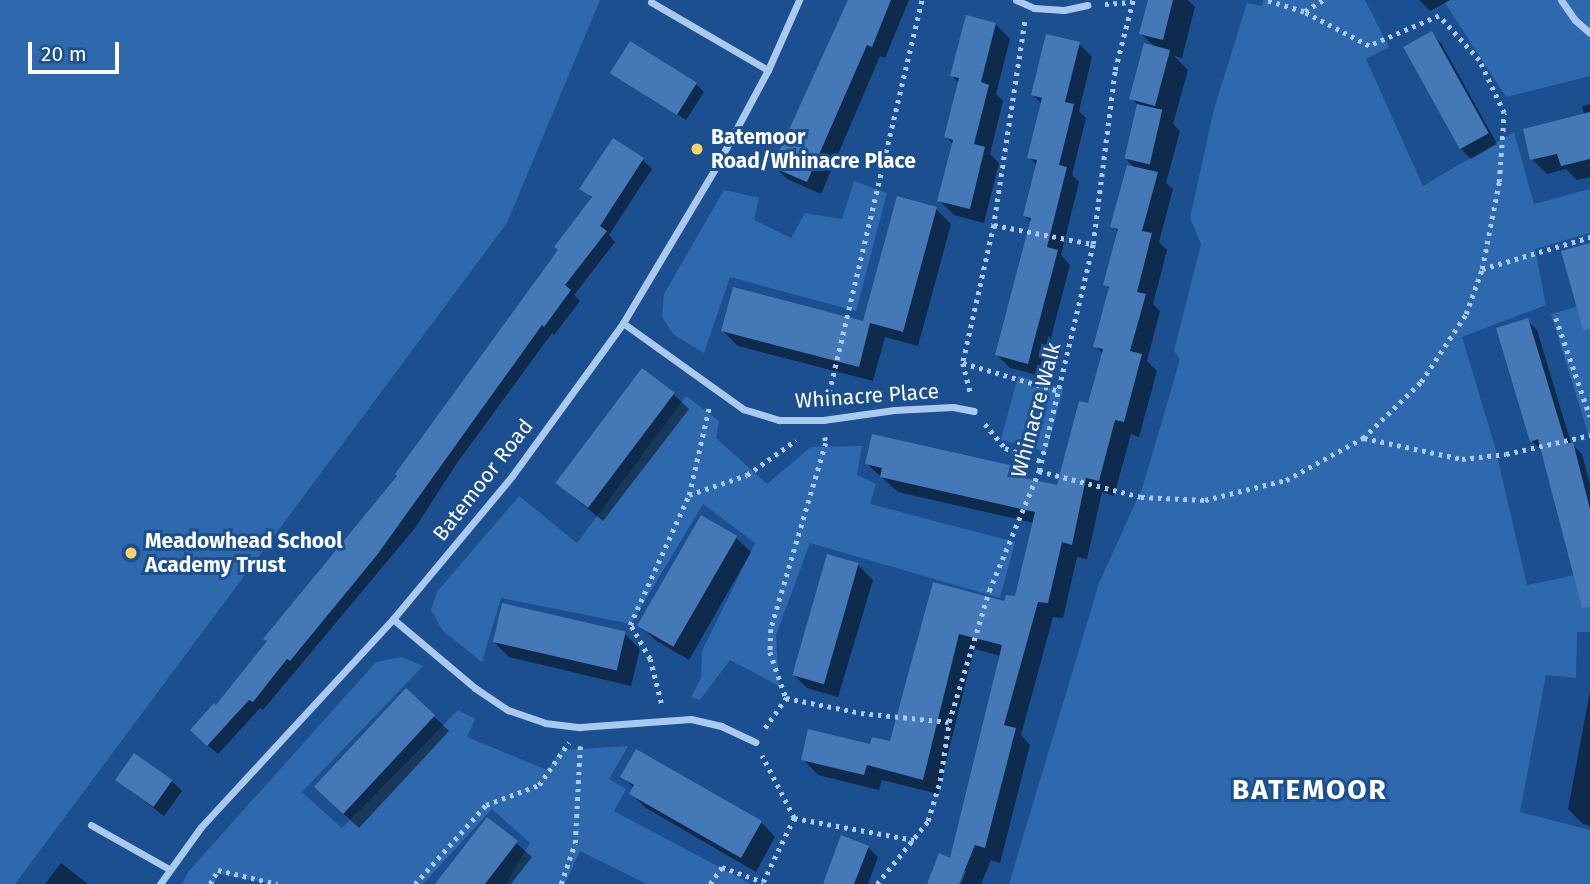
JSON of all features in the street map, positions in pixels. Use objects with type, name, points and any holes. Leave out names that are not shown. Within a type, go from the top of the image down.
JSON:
[{"type":"street","name":"Batemoor Road","points":[[160,884],[201,827],[393,619],[512,476],[623,323],[716,167],[768,70],[799,0]]},
{"type":"street","points":[[1016,0],[1034,8],[1063,10],[1087,5]]},
{"type":"street","points":[[1561,0],[1575,20],[1590,33]]},
{"type":"street","points":[[651,2],[768,70]]},
{"type":"street","name":"Whinacre Place","points":[[623,323],[743,409],[779,420],[823,420],[894,410],[953,407],[974,411]]},
{"type":"street","points":[[393,619],[475,688],[508,710],[545,723],[580,727],[691,719],[721,726],[755,742]]},
{"type":"street","points":[[91,825],[169,869]]},
{"type":"path","points":[[1039,471],[1141,497],[1205,500],[1286,480],[1363,438],[1421,382],[1466,314],[1482,269],[1499,182],[1504,113],[1479,60],[1439,16],[1369,46],[1304,12],[1265,0]]},
{"type":"path","points":[[1304,12],[1323,0]]},
{"type":"path","points":[[1087,5],[1133,1]]},
{"type":"path","name":"Whinacre Walk","points":[[877,884],[928,821],[940,781],[949,722],[989,591],[1039,471],[1093,244],[1115,70],[1133,1]]},
{"type":"path","points":[[1034,8],[1023,24],[994,225],[963,363],[1059,391]]},
{"type":"path","points":[[994,225],[1093,244]]},
{"type":"path","points":[[1482,269],[1590,237]]},
{"type":"path","points":[[1556,318],[1590,416]]},
{"type":"path","points":[[662,722],[660,691],[650,659],[630,625],[689,495],[713,390]]},
{"type":"path","points":[[689,495],[747,475],[823,420]]},
{"type":"path","points":[[1363,438],[1462,459],[1506,454],[1590,435]]},
{"type":"path","points":[[786,698],[755,742],[794,818]]},
{"type":"path","points":[[415,884],[486,805],[539,785],[580,727]]},
{"type":"path","points":[[561,884],[575,843],[580,727]]},
{"type":"path","points":[[794,818],[915,840]]},
{"type":"path","points":[[710,884],[722,867],[763,882],[794,818]]},
{"type":"path","points":[[210,884],[218,870],[276,884]]},
{"type":"shaded area","name":"Meadowhead School Academy Trust","points":[[0,0],[600,0],[507,223],[15,884],[0,884]]},
{"type":"shaded area","points":[[1263,0],[1365,0],[1389,47],[1366,59],[1423,186],[1514,132],[1534,204],[1590,189],[1590,233],[1535,249],[1546,305],[1462,337],[1495,447],[1527,585],[1590,572],[1590,632],[1577,632],[1576,678],[1546,675],[1520,812],[1590,830],[1590,884],[1009,884],[1099,583],[1143,486],[1180,359],[1174,351],[1201,244],[1190,218],[1214,109],[1247,3],[1262,6]]},
{"type":"shaded area","points":[[1450,0],[1590,0],[1590,76],[1506,97],[1445,3]]},
{"type":"shaded area","points":[[854,181],[887,193],[856,311],[730,277],[704,353],[674,335],[662,317],[664,294],[724,190],[759,198],[754,220],[791,238],[805,213],[842,219]]},
{"type":"shaded area","points":[[1590,303],[1590,440],[1551,314]]},
{"type":"shaded area","points":[[1018,376],[1063,388],[1046,452],[1001,440]]},
{"type":"shaded area","points":[[686,396],[719,421],[716,438],[767,484],[811,447],[862,446],[857,475],[876,484],[870,504],[1015,542],[1000,598],[810,543],[776,635],[779,686],[730,660],[700,700],[691,697],[701,678],[702,651],[755,543],[703,504],[631,624],[501,598],[482,662],[443,631],[431,610],[437,592],[519,496],[577,543]]},
{"type":"shaded area","points":[[401,657],[423,666],[302,792],[342,828],[458,710],[475,719],[467,737],[547,770],[561,750],[628,746],[609,779],[626,789],[614,811],[751,884],[647,884],[580,851],[565,884],[506,884],[530,843],[492,809],[423,884],[273,884],[219,874],[214,884],[182,884],[189,871],[376,662]]},
{"type":"building","points":[[848,0],[891,0],[872,47],[867,45],[807,182],[772,167]]},
{"type":"building","points":[[1148,0],[1173,0],[1163,40],[1139,34]]},
{"type":"building","points":[[966,15],[996,23],[981,82],[989,85],[974,144],[985,147],[970,209],[937,201],[953,140],[944,137],[959,78],[950,76]]},
{"type":"building","points":[[1432,31],[1489,133],[1460,149],[1403,47]]},
{"type":"building","points":[[1046,34],[1080,42],[1065,102],[1074,104],[1059,165],[1067,167],[1047,247],[1058,250],[1028,364],[995,355],[1031,218],[1023,216],[1037,160],[1027,158],[1042,98],[1031,95]]},
{"type":"building","points":[[630,41],[697,83],[677,115],[610,73]]},
{"type":"building","points":[[1144,43],[1170,50],[1155,106],[1129,99]]},
{"type":"building","points":[[1137,104],[1162,110],[1150,164],[1124,159]]},
{"type":"building","points":[[1590,112],[1590,159],[1561,166],[1557,154],[1530,160],[1523,129]]},
{"type":"building","points":[[613,138],[644,158],[600,226],[607,231],[565,285],[571,290],[544,327],[542,325],[377,555],[290,661],[287,659],[253,702],[249,700],[207,746],[190,730],[214,703],[216,705],[267,641],[263,639],[397,476],[395,474],[558,250],[554,247],[592,197],[579,189]]},
{"type":"building","points":[[1127,165],[1158,172],[1142,231],[1152,233],[1137,292],[1146,294],[1130,351],[1142,354],[1124,422],[1115,420],[1099,481],[1086,478],[1072,545],[1062,542],[1048,603],[1038,602],[1004,725],[1016,728],[985,848],[975,845],[959,884],[927,884],[939,853],[950,858],[1002,645],[959,634],[923,780],[867,765],[864,775],[801,760],[808,729],[870,744],[872,737],[890,741],[933,582],[1004,601],[1006,595],[1015,596],[1035,512],[880,477],[882,468],[865,464],[872,434],[1014,466],[1012,475],[1057,485],[1079,401],[1088,403],[1103,349],[1093,347],[1109,287],[1103,285],[1118,229],[1110,227]]},
{"type":"building","points":[[897,196],[937,207],[903,332],[870,323],[859,367],[721,331],[733,287],[863,321]]},
{"type":"building","points":[[1590,243],[1590,329],[1583,330],[1561,251]]},
{"type":"building","points":[[1528,318],[1566,444],[1573,442],[1590,509],[1590,607],[1582,608],[1538,439],[1530,442],[1496,328]]},
{"type":"building","points":[[642,368],[675,393],[588,508],[555,483]]},
{"type":"building","points":[[701,515],[737,536],[673,647],[637,626]]},
{"type":"building","points":[[827,554],[859,563],[824,684],[792,675]]},
{"type":"building","points":[[502,603],[626,632],[617,671],[493,642]]},
{"type":"building","points":[[406,688],[435,715],[343,814],[314,787]]},
{"type":"building","points":[[636,749],[762,821],[741,858],[629,794],[634,785],[620,777]]},
{"type":"building","points":[[134,753],[173,780],[154,807],[115,780]]},
{"type":"building","points":[[487,817],[518,841],[485,884],[435,884]]},
{"type":"building","points":[[841,835],[869,846],[854,884],[823,884]]},
{"type":"place","name":"Batemoor Road/Whinacre Place","points":[[697,149]]},
{"type":"place","name":"Meadowhead School Academy Trust","points":[[131,553]]},
{"type":"district","name":"BATEMOOR","points":[[1310,790]]}]
